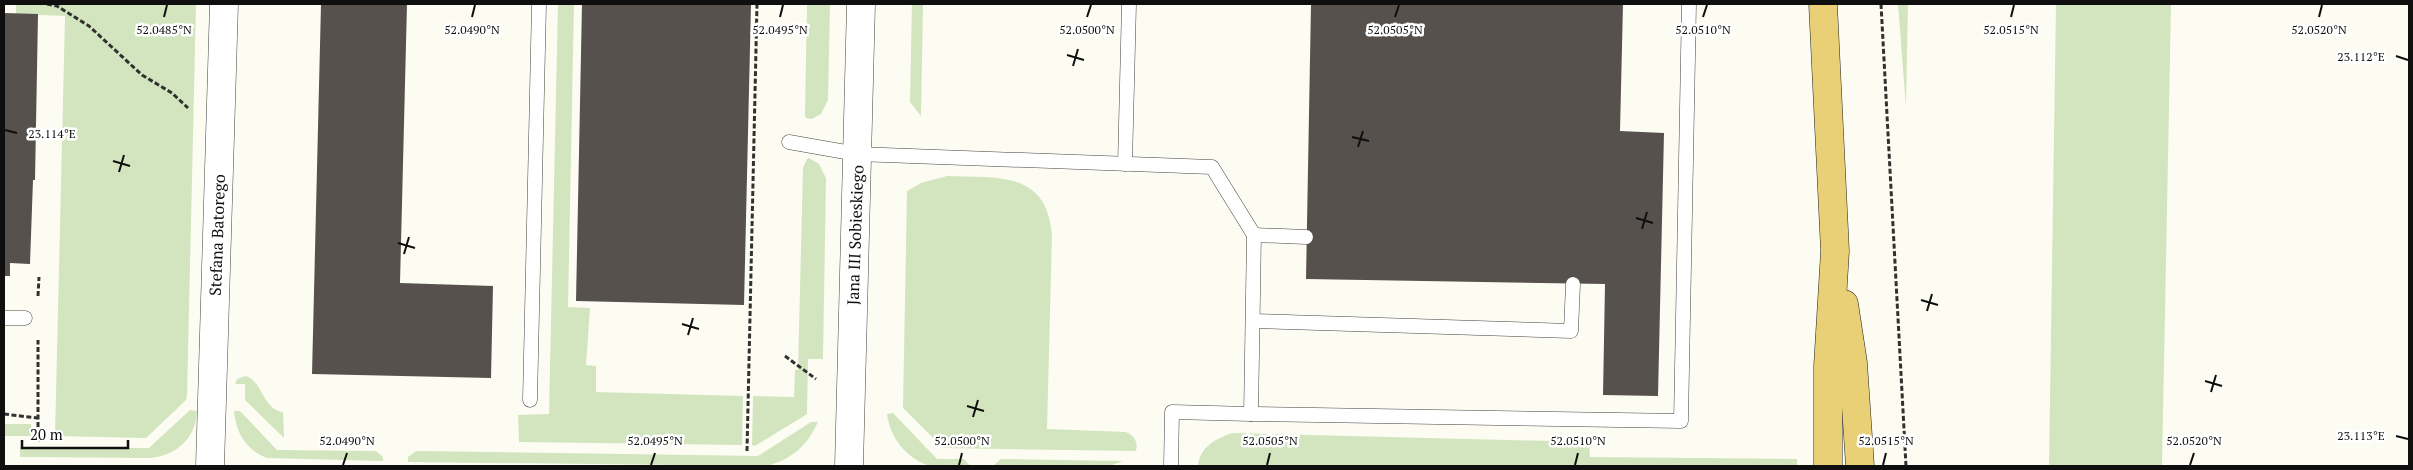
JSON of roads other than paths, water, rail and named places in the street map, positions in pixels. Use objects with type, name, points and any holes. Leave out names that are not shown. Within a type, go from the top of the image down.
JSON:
[{"type":"main road","points":[[1822,4],[1836,251],[1853,363],[1860,466]]},
{"type":"main road","points":[[1828,466],[1828,366],[1836,251]]},
{"type":"street","name":"Stefana Batorego","points":[[210,466],[224,4]]},
{"type":"street","name":"Jana III Sobieskiego","points":[[849,466],[862,4]]},
{"type":"lane","points":[[530,400],[540,4]]},
{"type":"lane","points":[[1126,164],[1128,4]]},
{"type":"lane","points":[[1172,466],[1172,412],[1681,422],[1689,4]]},
{"type":"lane","points":[[790,142],[858,154],[1212,167],[1254,235],[1251,414]]},
{"type":"lane","points":[[1254,235],[1306,237]]},
{"type":"lane","points":[[1253,321],[1571,330],[1573,284]]},
{"type":"lane","points":[[4,318],[25,318]]}]
